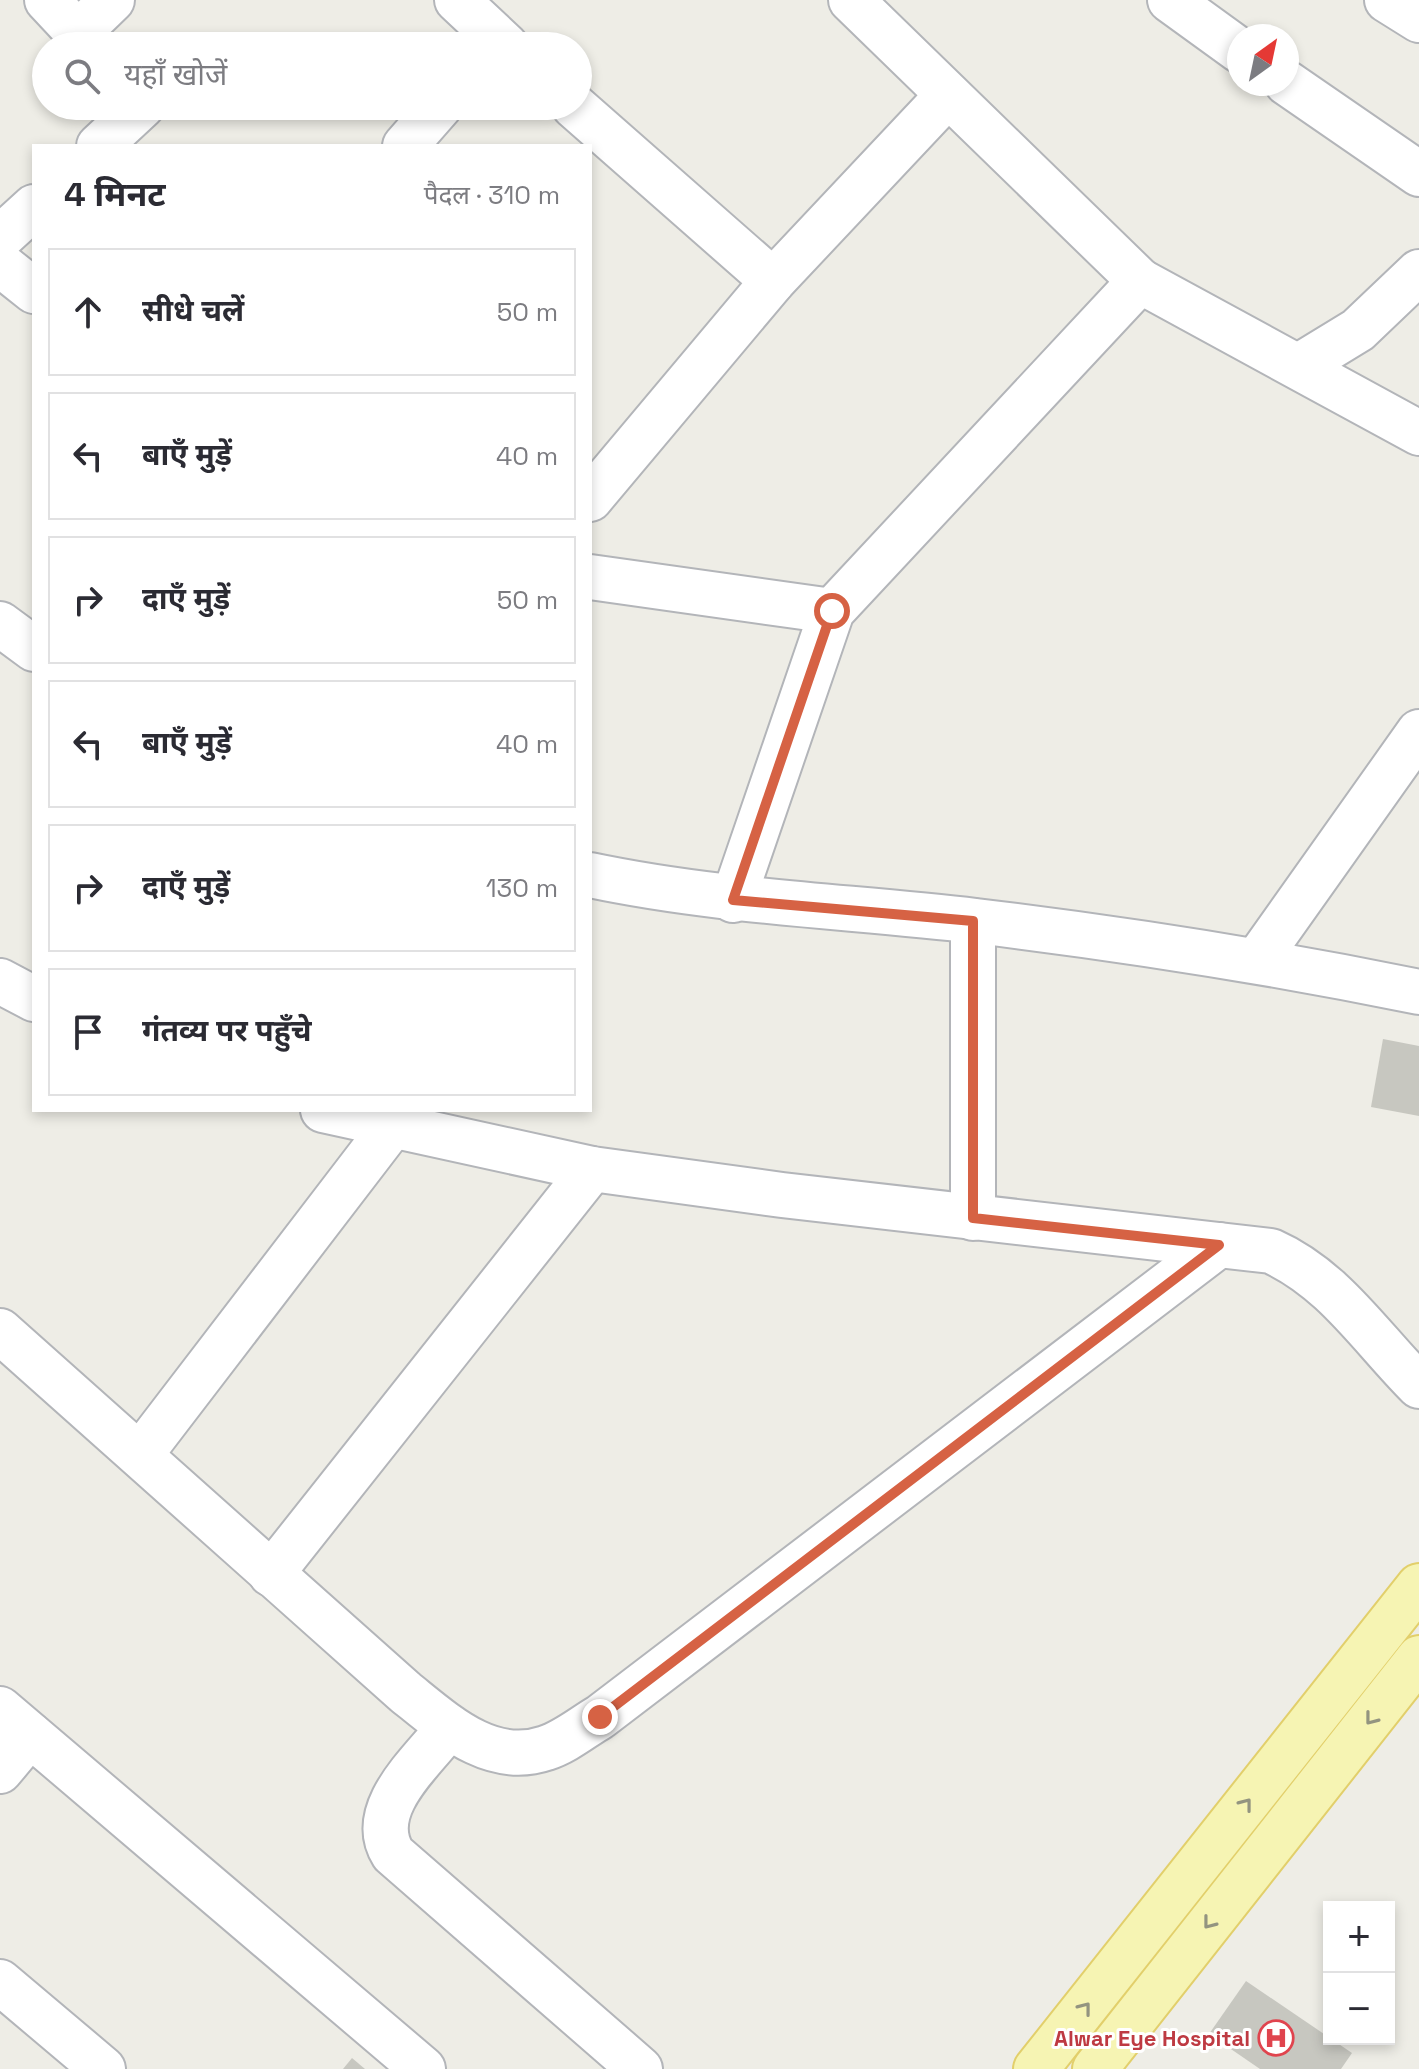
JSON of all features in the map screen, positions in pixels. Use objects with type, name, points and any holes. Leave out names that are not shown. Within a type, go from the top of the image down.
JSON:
[{"type":"main road","points":[[1036,2069],[1419,1586]]},
{"type":"main road","points":[[1095,2069],[1419,1658]]},
{"type":"street","points":[[47,0],[77,32]]},
{"type":"street","points":[[90,32],[112,0]]},
{"type":"street","points":[[457,0],[488,32]]},
{"type":"street","points":[[851,0],[1140,281],[1419,433]]},
{"type":"street","points":[[1387,0],[1419,20]]},
{"type":"street","points":[[1198,8],[1227,38]]},
{"type":"street","points":[[1299,91],[1419,174]]},
{"type":"street","points":[[592,497],[773,281],[948,95]]},
{"type":"street","points":[[101,144],[127,120]]},
{"type":"street","points":[[407,144],[428,120]]},
{"type":"street","points":[[590,120],[773,281]]},
{"type":"street","points":[[0,238],[32,209]]},
{"type":"street","points":[[0,264],[32,289]]},
{"type":"street","points":[[1299,366],[1358,330],[1419,272]]},
{"type":"street","points":[[733,900],[832,611],[1140,281]]},
{"type":"street","points":[[592,577],[832,611]]},
{"type":"street","points":[[0,624],[32,648]]},
{"type":"street","points":[[1258,959],[1419,732]]},
{"type":"street","points":[[592,875],[733,900],[973,921],[1258,959],[1419,992]]},
{"type":"street","points":[[973,921],[973,1218]]},
{"type":"street","points":[[0,981],[32,998]]},
{"type":"street","points":[[332,1112],[592,1169],[973,1218],[1271,1251],[1294,1261],[1320,1280],[1419,1386]]},
{"type":"street","points":[[140,1455],[392,1126]]},
{"type":"street","points":[[271,1574],[592,1169]]},
{"type":"street","points":[[0,1331],[271,1574],[449,1727],[490,1750],[520,1755],[550,1747],[600,1717],[1219,1245]]},
{"type":"street","points":[[0,1771],[15,1722],[423,2069]]},
{"type":"street","points":[[449,1727],[390,1804],[384,1821],[384,1839],[393,1854],[640,2069]]},
{"type":"street","points":[[0,1982],[103,2069]]},
{"type":"building","points":[[1383,1039],[1419,1046],[1419,1116],[1371,1107]]},
{"type":"building","points":[[1246,1981],[1323,2033],[1323,2045],[1340,2045],[1352,2053],[1341,2069],[1260,2069],[1209,2034]]},
{"type":"building","points":[[352,2058],[365,2069],[343,2069]]},
{"type":"place","name":"Alwar Eye Hospital","points":[[1276,2038]]},
{"type":"route","points":[[600,1717],[1219,1245],[973,1218],[973,921],[733,900],[832,611]]}]
